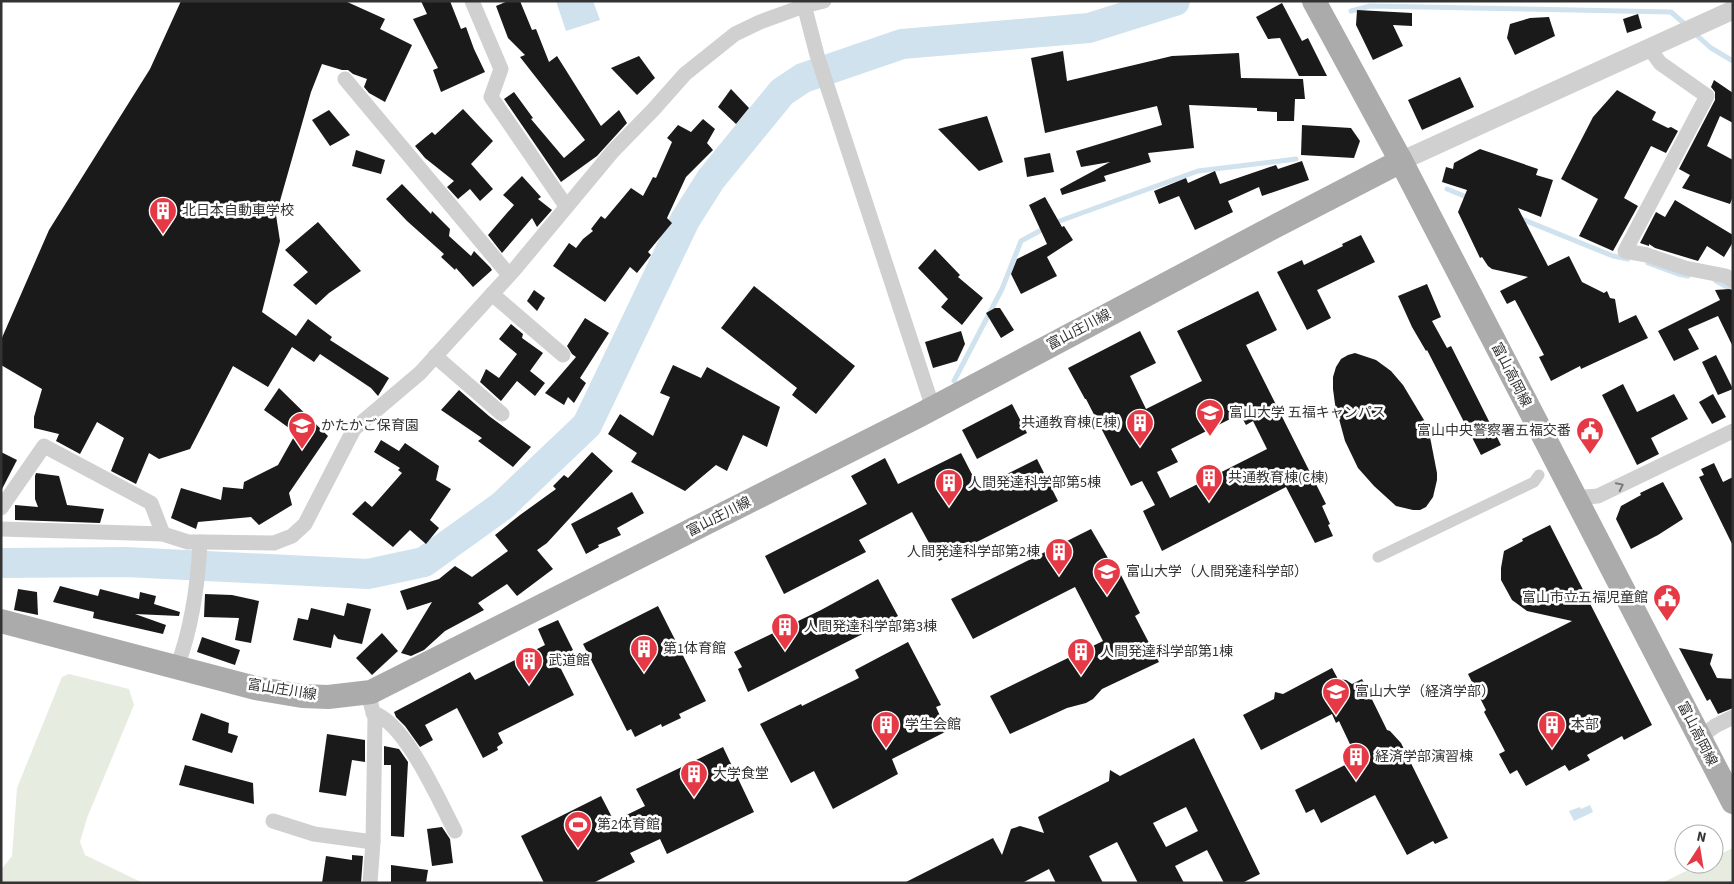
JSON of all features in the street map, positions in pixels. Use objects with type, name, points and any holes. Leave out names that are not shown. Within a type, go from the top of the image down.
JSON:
[{"type":"main road","name":"富山高岡線","points":[[1314,1],[1401,161],[1733,802]]},
{"type":"main road","name":"富山庄川線","points":[[1,621],[255,688],[302,696],[372,702],[1401,161]]},
{"type":"street","points":[[472,1],[501,69],[491,97],[566,206]]},
{"type":"street","points":[[1,529],[163,534],[188,542],[200,550],[274,543],[292,536],[305,524],[354,429],[420,373],[510,275],[613,151],[685,74],[735,34],[804,4],[824,1]]},
{"type":"street","points":[[804,4],[817,55],[933,408]]},
{"type":"street","points":[[1401,161],[1733,10]]},
{"type":"street","points":[[1650,49],[1660,63],[1707,96],[1625,251],[1647,255],[1685,268],[1726,276],[1733,281]]},
{"type":"street","points":[[345,79],[510,275]]},
{"type":"street","points":[[492,294],[563,355]]},
{"type":"street","points":[[435,356],[502,414]]},
{"type":"street","points":[[1574,498],[1598,496],[1733,432]]},
{"type":"street","points":[[1,508],[44,446],[152,503],[163,534]]},
{"type":"street","points":[[1378,557],[1534,482],[1539,475]]},
{"type":"street","points":[[177,667],[186,644],[198,580],[200,550]]},
{"type":"street","points":[[372,702],[412,750],[455,831]]},
{"type":"street","points":[[370,883],[373,842],[375,718],[372,702]]},
{"type":"street","points":[[1699,738],[1715,726],[1733,717]]},
{"type":"street","points":[[273,821],[314,834],[373,842]]},
{"type":"shaded area","points":[[69,674],[129,689],[134,705],[87,818],[80,842],[85,855],[143,883],[1,883],[1,870],[12,856],[17,788],[62,677]]},
{"type":"shaded area","points":[[1733,848],[1733,883],[1662,883],[1680,874],[1724,874],[1724,852]]},
{"type":"water","points":[[556,1],[593,1],[600,20],[566,31]]},
{"type":"water","points":[[1590,805],[1593,812],[1574,821],[1569,811]]},
{"type":"building","name":"北日本自動車学校","points":[[181,1],[345,1],[385,19],[380,29],[412,45],[385,102],[369,93],[364,87],[367,79],[348,70],[322,64],[311,92],[276,215],[280,241],[262,312],[296,336],[308,319],[332,337],[330,340],[389,378],[378,396],[371,388],[320,354],[314,362],[292,347],[268,387],[233,366],[190,449],[159,459],[149,453],[136,484],[111,471],[124,438],[97,422],[80,454],[56,441],[59,434],[34,428],[34,417],[42,389],[1,365],[1,340],[49,230],[150,69]]},
{"type":"building","points":[[421,1],[450,1],[461,29],[466,27],[485,72],[441,92],[433,70],[438,68],[413,19],[427,14]]},
{"type":"building","points":[[508,1],[520,1],[532,30],[536,29],[549,62],[557,56],[601,126],[619,110],[627,123],[597,156],[561,182],[504,99],[514,92],[533,118],[531,119],[564,158],[585,140],[520,57],[525,55],[508,38],[496,6]]},
{"type":"building","points":[[1282,3],[1302,41],[1308,38],[1327,76],[1299,76],[1280,38],[1268,39],[1256,17]]},
{"type":"building","points":[[1357,10],[1412,13],[1412,26],[1393,25],[1403,46],[1373,60],[1356,25]]},
{"type":"building","points":[[1638,14],[1642,28],[1627,33],[1623,19]]},
{"type":"building","points":[[1549,17],[1555,36],[1515,55],[1507,38],[1510,24],[1530,18]]},
{"type":"building","points":[[1063,51],[1067,81],[1172,56],[1239,53],[1241,78],[1303,79],[1305,99],[1295,99],[1294,121],[1277,121],[1277,112],[1257,111],[1257,108],[1189,105],[1194,148],[1148,153],[1151,162],[1104,176],[1106,181],[1062,195],[1060,189],[1110,162],[1081,167],[1076,151],[1162,125],[1157,106],[1045,133],[1031,58]]},
{"type":"building","points":[[639,56],[655,78],[637,95],[611,68]]},
{"type":"building","points":[[1460,77],[1474,107],[1422,130],[1408,100]]},
{"type":"building","points":[[1714,80],[1733,93],[1733,123],[1720,116],[1707,146],[1733,160],[1733,196],[1730,204],[1682,188],[1690,175],[1679,169],[1715,100],[1715,92],[1711,87]]},
{"type":"building","points":[[731,89],[749,108],[736,124],[718,107]]},
{"type":"building","points":[[1617,90],[1656,112],[1652,120],[1678,131],[1666,153],[1651,146],[1624,198],[1638,206],[1613,251],[1579,236],[1598,199],[1561,179],[1593,117]]},
{"type":"building","points":[[463,109],[493,141],[471,164],[493,189],[480,201],[470,189],[458,199],[447,187],[454,181],[425,158],[415,146],[432,132],[435,135]]},
{"type":"building","points":[[329,110],[350,135],[330,146],[312,120]]},
{"type":"building","points":[[987,116],[1003,162],[979,171],[938,129]]},
{"type":"building","points":[[703,119],[715,129],[707,143],[713,150],[686,177],[667,218],[672,223],[648,252],[651,255],[637,273],[630,267],[605,302],[553,266],[569,243],[576,248],[593,231],[591,229],[601,216],[605,219],[631,188],[643,196],[653,177],[656,178],[672,142],[667,138],[678,125],[691,132]]},
{"type":"building","points":[[1302,125],[1351,128],[1360,141],[1354,158],[1301,155]]},
{"type":"building","points":[[1480,149],[1538,169],[1536,175],[1553,180],[1541,217],[1518,208],[1548,266],[1569,256],[1582,282],[1604,293],[1607,291],[1610,298],[1615,299],[1619,323],[1636,315],[1648,338],[1581,369],[1580,366],[1551,381],[1539,357],[1544,355],[1515,300],[1507,304],[1500,291],[1528,277],[1492,269],[1482,257],[1480,258],[1458,212],[1467,190],[1442,182],[1446,167],[1453,169],[1454,163]]},
{"type":"building","points":[[356,150],[385,160],[381,174],[352,166]]},
{"type":"building","points":[[1050,153],[1054,172],[1027,177],[1024,158]]},
{"type":"building","points":[[1302,161],[1309,180],[1262,196],[1259,187],[1228,201],[1233,212],[1195,230],[1179,196],[1159,204],[1154,191],[1186,178],[1188,183],[1215,171],[1220,184],[1276,165],[1278,169]]},
{"type":"building","points":[[522,176],[541,197],[538,199],[552,210],[537,227],[532,218],[502,253],[488,235],[514,205],[503,195]]},
{"type":"building","points":[[402,184],[431,214],[432,211],[450,229],[449,236],[471,256],[474,251],[490,267],[492,270],[473,287],[456,268],[455,270],[441,257],[444,254],[407,221],[386,199]]},
{"type":"building","points":[[1045,197],[1062,227],[1064,226],[1073,240],[1047,257],[1057,276],[1021,294],[1011,274],[1017,259],[1047,244],[1029,205]]},
{"type":"building","points":[[1675,200],[1733,235],[1733,242],[1724,257],[1707,246],[1698,261],[1655,248],[1649,244],[1649,246],[1640,243],[1656,212],[1665,217]]},
{"type":"building","points":[[318,222],[361,271],[329,293],[316,305],[293,285],[308,272],[285,250]]},
{"type":"building","points":[[1361,235],[1375,262],[1317,290],[1331,318],[1307,330],[1277,272],[1302,260],[1304,265]]},
{"type":"building","points":[[935,249],[960,275],[958,277],[983,298],[962,325],[941,307],[948,299],[918,268]]},
{"type":"building","points":[[1427,284],[1441,317],[1432,321],[1447,348],[1451,346],[1501,445],[1481,455],[1427,350],[1412,327],[1398,296]]},
{"type":"building","points":[[754,286],[855,366],[816,414],[792,395],[797,388],[721,328]]},
{"type":"building","points":[[534,290],[545,298],[537,311],[527,301]]},
{"type":"building","points":[[1715,290],[1733,290],[1733,347],[1718,316],[1688,329],[1699,349],[1674,361],[1658,331],[1720,300]]},
{"type":"building","points":[[1258,291],[1277,330],[1246,345],[1326,504],[1322,506],[1333,536],[1315,543],[1286,487],[1162,551],[1143,511],[1155,505],[1142,481],[1131,486],[1068,368],[1140,331],[1156,363],[1130,376],[1146,409],[1202,381],[1177,331]],"holes":[[[1240,414],[1246,425],[1253,421],[1267,449],[1170,498],[1157,472],[1178,462],[1171,449]]]},
{"type":"building","points":[[995,308],[1000,308],[1014,330],[1001,338],[986,313]]},
{"type":"building","points":[[585,318],[609,333],[580,378],[586,383],[574,403],[568,397],[564,405],[545,393],[576,357],[567,346]]},
{"type":"building","points":[[511,324],[523,334],[522,338],[543,353],[530,371],[545,383],[535,396],[517,381],[501,401],[480,382],[486,369],[499,378],[517,354],[499,339]]},
{"type":"building","points":[[961,331],[965,344],[957,361],[933,368],[925,342]]},
{"type":"building","points":[[1355,353],[1376,360],[1391,371],[1403,385],[1424,420],[1430,437],[1437,480],[1433,497],[1426,507],[1420,510],[1396,506],[1374,486],[1358,468],[1345,441],[1335,404],[1333,377],[1341,359]]},
{"type":"building","points":[[1716,355],[1733,389],[1718,395],[1702,362]]},
{"type":"building","points":[[673,365],[701,378],[707,367],[780,407],[767,447],[743,435],[727,471],[716,465],[685,491],[631,462],[637,453],[608,434],[620,414],[653,436],[670,397],[660,393]]},
{"type":"building","points":[[1623,384],[1637,412],[1674,394],[1688,419],[1651,438],[1659,454],[1637,465],[1602,395]]},
{"type":"building","name":"かたかご保育園","points":[[279,388],[328,436],[289,493],[292,505],[259,525],[251,517],[198,522],[196,529],[171,518],[181,488],[221,500],[223,487],[243,489],[244,482],[278,465],[296,433],[264,410]]},
{"type":"building","points":[[459,390],[489,416],[531,447],[513,467],[478,441],[482,438],[441,410]]},
{"type":"building","points":[[1713,394],[1726,417],[1712,424],[1699,402]]},
{"type":"building","points":[[1012,404],[1027,433],[977,459],[962,430]]},
{"type":"building","points":[[381,440],[399,451],[405,443],[439,466],[436,480],[451,489],[430,520],[439,528],[426,544],[410,530],[393,547],[352,514],[365,501],[372,507],[402,473],[398,470],[400,468],[374,452]]},
{"type":"building","points":[[1,452],[17,460],[1,491]]},
{"type":"building","points":[[592,452],[613,471],[547,543],[537,550],[553,569],[517,596],[507,584],[478,603],[484,610],[445,631],[424,650],[411,656],[401,653],[432,602],[407,610],[400,591],[439,579],[455,566],[472,577],[508,551],[495,535],[556,489],[553,486],[564,475],[568,478]]},
{"type":"building","points":[[961,453],[979,488],[1037,459],[1058,501],[939,561],[912,512],[859,540],[866,552],[784,594],[765,556],[867,504],[851,476],[885,458],[898,484]]},
{"type":"building","points":[[1714,463],[1723,482],[1733,477],[1733,546],[1699,477],[1704,475],[1701,469]]},
{"type":"building","points":[[36,473],[59,476],[67,505],[104,509],[100,523],[15,520],[15,505],[38,507],[35,499]]},
{"type":"building","points":[[1663,482],[1683,519],[1631,549],[1616,519],[1621,506],[1641,495],[1640,493]]},
{"type":"building","points":[[632,492],[644,513],[617,528],[621,535],[598,545],[599,547],[586,554],[571,524]]},
{"type":"building","points":[[1550,525],[1652,725],[1624,740],[1622,736],[1587,755],[1590,760],[1569,771],[1565,765],[1526,786],[1517,770],[1510,774],[1499,754],[1505,751],[1484,712],[1486,710],[1468,674],[1572,621],[1527,611],[1512,600],[1501,580],[1504,551],[1523,541],[1522,539]]},
{"type":"building","points":[[1091,529],[1112,565],[1115,563],[1140,613],[1135,616],[1159,662],[1102,689],[1093,699],[1086,703],[1067,708],[1010,734],[990,696],[1103,641],[1075,587],[973,639],[951,599]]},
{"type":"building","points":[[878,579],[898,616],[748,692],[738,669],[742,667],[734,652],[821,610]]},
{"type":"building","points":[[60,586],[98,596],[100,589],[139,599],[140,592],[156,596],[154,604],[180,612],[179,616],[135,614],[166,625],[163,634],[93,618],[94,612],[53,602]]},
{"type":"building","points":[[18,589],[37,592],[38,615],[14,610]]},
{"type":"building","points":[[205,594],[232,595],[259,601],[251,643],[235,640],[239,618],[204,617]]},
{"type":"building","points":[[347,603],[371,609],[362,644],[338,639],[334,634],[331,648],[293,640],[298,618],[308,620],[311,608],[344,616]]},
{"type":"building","name":"第1体育館","points":[[658,606],[706,701],[679,714],[681,718],[662,727],[661,724],[635,737],[631,729],[627,731],[583,644]]},
{"type":"building","points":[[558,620],[573,650],[556,659],[574,695],[498,733],[503,743],[497,747],[498,750],[483,758],[457,708],[425,725],[433,740],[420,747],[396,717],[394,712],[470,672],[475,680],[545,645],[538,629]]},
{"type":"building","points":[[382,633],[398,651],[372,675],[356,658]]},
{"type":"building","points":[[202,637],[240,650],[235,665],[197,652]]},
{"type":"building","points":[[908,642],[941,705],[936,707],[947,731],[892,759],[898,774],[833,809],[814,771],[791,783],[760,724],[859,678],[855,670]]},
{"type":"building","points":[[1679,648],[1713,654],[1710,664],[1717,678],[1733,679],[1733,708],[1718,714],[1710,699],[1707,701]]},
{"type":"building","points":[[1332,668],[1338,679],[1346,680],[1352,684],[1362,679],[1387,730],[1401,743],[1448,838],[1435,844],[1433,841],[1407,855],[1375,795],[1321,823],[1314,809],[1306,813],[1295,790],[1357,759],[1339,721],[1336,723],[1332,714],[1261,750],[1243,715],[1274,699],[1275,692],[1283,694]]},
{"type":"building","points":[[201,713],[229,723],[228,733],[238,736],[232,753],[192,740]]},
{"type":"building","points":[[327,734],[365,740],[365,762],[352,760],[346,796],[319,792]]},
{"type":"building","points":[[1194,738],[1260,874],[1242,883],[1224,883],[1207,850],[1175,866],[1184,883],[1138,883],[1117,842],[1089,856],[1103,883],[1056,883],[1049,869],[1022,883],[904,883],[993,838],[1002,855],[1011,829],[1020,826],[1044,833],[1038,817],[1109,781],[1110,770],[1120,776]],"holes":[[[1186,807],[1198,831],[1166,847],[1153,823]]]},
{"type":"building","points":[[384,746],[399,749],[408,762],[404,837],[391,836],[391,765],[384,765]]},
{"type":"building","points":[[723,747],[754,812],[667,854],[660,839],[630,853],[635,862],[593,883],[544,883],[521,836],[601,796],[614,821],[645,806],[636,789]]},
{"type":"building","points":[[185,765],[253,783],[254,804],[179,785]]},
{"type":"building","points":[[442,827],[450,839],[453,863],[432,866],[427,829]]},
{"type":"building","points":[[352,855],[363,856],[361,883],[322,883],[326,856],[352,860]]},
{"type":"building","points":[[391,865],[428,870],[426,883],[391,883]]},
{"type":"waterway","points":[[1,563],[126,562],[368,574],[424,562],[502,506],[587,425],[685,220],[711,179],[782,92],[803,78],[902,44],[1089,28],[1175,1]]},
{"type":"waterway","points":[[1351,11],[1370,6],[1671,12],[1687,26]]},
{"type":"waterway","points":[[1693,32],[1711,48],[1733,61]]},
{"type":"waterway","points":[[1054,223],[1198,171],[1296,159]]},
{"type":"waterway","points":[[1447,189],[1469,198]]},
{"type":"waterway","points":[[1519,218],[1613,256],[1628,259]]},
{"type":"waterway","points":[[954,381],[1002,289],[1021,241],[1045,228]]},
{"type":"waterway","points":[[1648,263],[1688,276]]},
{"type":"waterway","points":[[1716,281],[1733,290]]},
{"type":"place","name":"北日本自動車学校","points":[[163,235]]},
{"type":"place","name":"富山大学 五福キャンパス","points":[[1210,437]]},
{"type":"place","name":"共通教育棟(E棟)","points":[[1140,447]]},
{"type":"place","name":"かたかご保育園","points":[[302,450]]},
{"type":"place","name":"富山中央警察署五福交番","points":[[1590,455]]},
{"type":"place","name":"共通教育棟(C棟)","points":[[1209,502]]},
{"type":"place","name":"人間発達科学部第5棟","points":[[949,507]]},
{"type":"place","name":"人間発達科学部第2棟","points":[[1059,576]]},
{"type":"place","name":"富山大学（人間発達科学部）","points":[[1107,596]]},
{"type":"place","name":"富山市立五福児童館","points":[[1667,622]]},
{"type":"place","name":"人間発達科学部第3棟","points":[[785,651]]},
{"type":"place","name":"第1体育館","points":[[644,673]]},
{"type":"place","name":"人間発達科学部第1棟","points":[[1081,676]]},
{"type":"place","name":"武道館","points":[[529,685]]},
{"type":"place","name":"富山大学（経済学部）","points":[[1336,716]]},
{"type":"place","name":"学生会館","points":[[886,749]]},
{"type":"place","name":"本部","points":[[1552,749]]},
{"type":"place","name":"経済学部演習棟","points":[[1356,781]]},
{"type":"place","name":"大学食堂","points":[[694,798]]},
{"type":"place","name":"第2体育館","points":[[578,849]]}]
